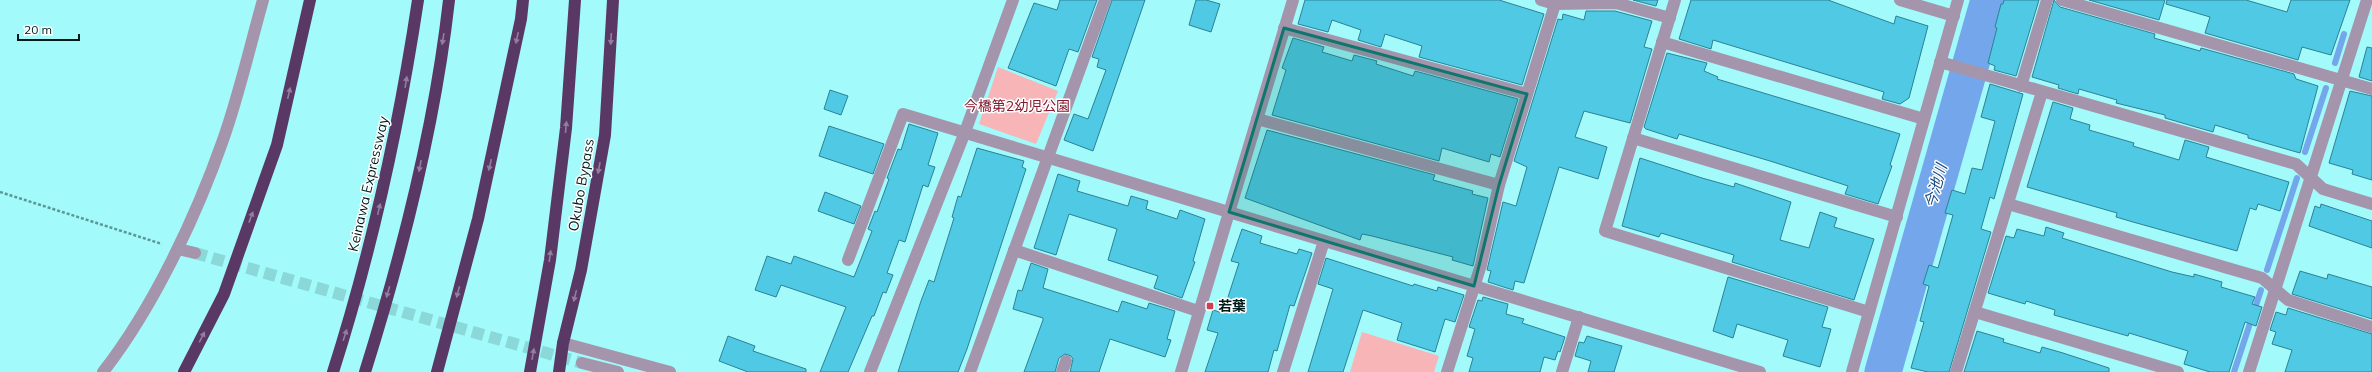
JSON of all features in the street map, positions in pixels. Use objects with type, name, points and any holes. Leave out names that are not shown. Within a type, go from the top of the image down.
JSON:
[{"type":"highway","points":[[184,372],[224,294],[277,144],[310,0]]},
{"type":"highway","name":"Keinawa Expressway","points":[[333,372],[368,254],[386,178],[404,94],[418,0]]},
{"type":"highway","points":[[365,372],[416,185],[433,101],[449,0]]},
{"type":"highway","points":[[437,372],[478,219],[520,27],[523,0]]},
{"type":"highway","name":"Okubo Bypass","points":[[530,372],[550,260],[566,128],[575,0]]},
{"type":"highway","name":"Okubo Bypass","points":[[559,372],[563,342],[581,270],[606,135],[613,0]]},
{"type":"street","points":[[103,372],[121,349],[178,249],[223,140],[263,0]]},
{"type":"street","points":[[870,372],[965,132],[1013,0]]},
{"type":"street","points":[[970,372],[1105,0]]},
{"type":"street","points":[[1181,372],[1198,311],[1293,0]]},
{"type":"street","points":[[1541,0],[1555,4],[1616,3],[1670,18]]},
{"type":"street","points":[[1675,0],[1605,231],[1869,312]]},
{"type":"street","points":[[1900,0],[1954,16]]},
{"type":"street","points":[[1852,372],[1958,0]]},
{"type":"street","points":[[2021,86],[2047,0]]},
{"type":"street","points":[[2062,0],[2372,89]]},
{"type":"street","points":[[2250,372],[2367,0]]},
{"type":"street","points":[[1447,372],[1474,286],[1499,185],[1555,4]]},
{"type":"street","points":[[1284,28],[1527,94]]},
{"type":"street","points":[[1662,42],[1924,119]]},
{"type":"street","points":[[1940,62],[2296,164],[2323,189],[2372,204]]},
{"type":"street","points":[[1956,372],[2042,92]]},
{"type":"street","points":[[848,260],[903,114],[1760,372]]},
{"type":"street","points":[[1257,119],[1499,185]]},
{"type":"street","points":[[1633,138],[1896,217]]},
{"type":"street","points":[[2008,204],[2262,278],[2288,300],[2372,327]]},
{"type":"street","points":[[1283,372],[1324,241]]},
{"type":"street","points":[[178,249],[195,254]]},
{"type":"street","points":[[1014,250],[1198,311]]},
{"type":"street","points":[[1974,312],[2178,372]]},
{"type":"street","points":[[1562,372],[1578,317]]},
{"type":"street","points":[[563,342],[670,372]]},
{"type":"street","points":[[582,363],[618,372]]},
{"type":"path","points":[[0,192],[178,249]]},
{"type":"highlighted area","points":[[1284,28],[1527,94],[1499,185],[1474,286],[1229,212]]},
{"type":"green space","name":"今橋第2幼児公園","points":[[998,67],[1058,91],[1036,144],[979,124]]},
{"type":"green space","points":[[1362,332],[1439,356],[1434,372],[1350,372]]},
{"type":"building","points":[[1060,0],[1097,0],[1078,52],[1069,49],[1056,86],[1008,68],[1034,3],[1057,10]]},
{"type":"building","points":[[1112,0],[1145,0],[1093,151],[1064,140],[1074,114],[1088,119],[1106,70],[1097,67],[1099,59],[1092,57]]},
{"type":"building","points":[[1196,0],[1206,0],[1220,4],[1211,32],[1189,25]]},
{"type":"building","points":[[1305,0],[1499,0],[1544,14],[1522,85],[1419,57],[1422,46],[1385,34],[1381,47],[1358,40],[1361,30],[1332,20],[1328,32],[1298,24]]},
{"type":"building","points":[[1633,0],[1658,0],[1656,6]]},
{"type":"building","points":[[1691,0],[1828,0],[1894,24],[1896,16],[1928,26],[1909,98],[1900,104],[1882,99],[1884,92],[1713,40],[1711,49],[1679,39]]},
{"type":"building","points":[[2004,0],[2039,0],[2016,76],[1994,70],[1995,66],[1988,63],[1997,28],[1995,27],[2001,4],[2003,4]]},
{"type":"building","points":[[2054,0],[2060,7],[2155,34],[2154,38],[2200,51],[2201,48],[2294,74],[2296,79],[2318,86],[2300,153],[2248,138],[2248,135],[2215,125],[2213,132],[2165,118],[2165,115],[2116,103],[2117,100],[2079,89],[2078,94],[2058,88],[2059,85],[2032,77]]},
{"type":"building","points":[[2089,0],[2165,0],[2159,20]]},
{"type":"building","points":[[2167,0],[2246,0],[2287,12],[2291,0],[2350,0],[2331,55],[2302,47],[2298,60],[2205,33],[2210,17],[2166,4]]},
{"type":"building","points":[[1586,11],[1615,11],[1652,21],[1644,47],[1652,49],[1630,123],[1584,111],[1575,137],[1607,147],[1598,179],[1559,167],[1524,283],[1515,281],[1513,290],[1488,282],[1491,271],[1487,270],[1503,202],[1516,206],[1527,167],[1514,161],[1558,19],[1562,20],[1563,14],[1584,20]]},
{"type":"building","points":[[1293,38],[1324,47],[1322,52],[1352,61],[1354,55],[1377,61],[1376,64],[1413,76],[1415,71],[1518,99],[1500,157],[1491,154],[1489,162],[1442,148],[1439,161],[1272,115],[1286,70],[1282,68]]},
{"type":"building","points":[[2367,47],[2372,48],[2372,81],[2359,77]]},
{"type":"building","points":[[1667,53],[1707,63],[1704,71],[1718,77],[1717,79],[1900,134],[1890,165],[1892,166],[1878,204],[1845,194],[1848,186],[1842,184],[1679,134],[1677,139],[1646,129],[1644,127]]},
{"type":"building","points":[[1990,84],[2023,94],[1994,199],[1990,197],[1981,229],[1991,232],[1949,372],[1928,372],[1911,368],[1924,322],[1920,321],[1929,286],[1923,284],[1929,265],[1938,268],[1953,215],[1945,213],[1952,190],[1965,194],[1972,168],[1982,170],[1995,121],[1981,117]]},
{"type":"building","points":[[830,90],[848,96],[841,115],[824,109]]},
{"type":"building","points":[[2350,91],[2372,96],[2372,180],[2352,174],[2353,170],[2329,163]]},
{"type":"building","points":[[2053,102],[2073,108],[2070,119],[2090,125],[2089,130],[2134,143],[2133,146],[2179,160],[2185,140],[2209,147],[2206,157],[2289,182],[2280,211],[2258,204],[2256,210],[2250,208],[2237,251],[2116,217],[2117,213],[2027,187]]},
{"type":"building","points":[[909,124],[938,133],[928,165],[935,167],[928,187],[923,185],[905,242],[899,240],[887,273],[893,275],[886,293],[883,292],[874,316],[872,316],[848,372],[820,372],[846,307],[781,285],[776,297],[755,290],[767,256],[791,264],[794,256],[854,277],[872,231],[868,229],[875,211],[877,212],[889,179],[887,178],[898,149],[901,150]]},
{"type":"building","points":[[829,126],[884,144],[873,174],[819,156]]},
{"type":"building","points":[[1267,130],[1435,175],[1433,180],[1473,191],[1472,194],[1488,198],[1473,266],[1452,260],[1453,257],[1372,236],[1362,234],[1360,240],[1245,198]]},
{"type":"building","points":[[977,148],[1024,161],[1022,167],[1026,169],[967,349],[958,372],[898,372],[929,280],[934,282],[954,218],[952,217],[958,196],[961,197]]},
{"type":"building","points":[[1640,158],[1734,187],[1735,183],[1791,202],[1780,240],[1809,248],[1820,212],[1837,218],[1834,227],[1874,239],[1854,300],[1732,262],[1734,255],[1661,233],[1659,237],[1622,226]]},
{"type":"building","points":[[1058,174],[1080,181],[1077,191],[1128,206],[1131,196],[1148,201],[1146,209],[1177,219],[1180,210],[1205,219],[1193,261],[1195,262],[1182,298],[1154,288],[1158,276],[1108,260],[1117,229],[1069,214],[1056,255],[1034,248]]},
{"type":"building","points":[[825,192],[861,206],[854,224],[818,211]]},
{"type":"building","points":[[2321,204],[2372,221],[2372,248],[2309,226],[2315,206],[2320,208]]},
{"type":"building","points":[[2046,227],[2064,233],[2062,238],[2172,272],[2194,277],[2194,274],[2222,282],[2221,287],[2255,297],[2252,304],[2262,307],[2256,326],[2245,322],[2229,372],[2210,372],[2184,364],[2188,351],[2129,333],[2128,336],[2054,315],[2055,310],[2026,301],[2025,304],[1988,293],[2006,236],[2014,238],[2017,229],[2044,236]]},
{"type":"building","points":[[1242,229],[1262,236],[1260,243],[1297,254],[1299,249],[1312,253],[1294,306],[1290,305],[1277,351],[1274,350],[1268,372],[1205,372],[1218,333],[1207,330],[1213,310],[1223,313],[1239,263],[1231,261]]},
{"type":"building","points":[[1326,258],[1413,286],[1414,284],[1437,291],[1438,287],[1464,295],[1455,322],[1445,319],[1435,352],[1397,340],[1402,323],[1363,310],[1343,372],[1308,372],[1333,289],[1318,284]]},
{"type":"building","points":[[1031,263],[1048,269],[1043,288],[1118,312],[1122,301],[1147,309],[1149,303],[1175,311],[1167,339],[1171,340],[1165,357],[1110,339],[1099,372],[1070,372],[1073,359],[1071,356],[1065,354],[1059,358],[1055,372],[1024,372],[1043,320],[1043,318],[1013,309],[1018,290],[1022,291]]},
{"type":"building","points":[[2300,271],[2327,279],[2328,274],[2372,287],[2372,319],[2292,294]]},
{"type":"building","points":[[1728,277],[1828,307],[1822,327],[1831,329],[1820,367],[1783,356],[1788,340],[1737,324],[1733,338],[1713,331]]},
{"type":"building","points":[[1483,297],[1508,304],[1506,314],[1524,319],[1522,323],[1565,337],[1560,352],[1558,351],[1555,360],[1544,357],[1540,372],[1469,372],[1473,358],[1467,356],[1475,329],[1469,327],[1478,300],[1482,301]]},
{"type":"building","points":[[2288,308],[2372,334],[2372,372],[2285,372],[2292,350],[2272,344],[2276,332],[2270,330],[2276,312],[2286,315]]},
{"type":"building","points":[[1977,331],[2004,339],[2003,342],[2040,353],[2042,347],[2063,353],[2109,368],[2109,372],[1964,372]]},
{"type":"building","points":[[728,336],[755,346],[753,351],[806,369],[806,372],[748,372],[719,361]]},
{"type":"building","points":[[1587,336],[1622,346],[1614,372],[1588,372],[1591,361],[1575,356],[1579,342],[1584,343]]},
{"type":"waterway","name":"今池川","points":[[1883,372],[1989,0]]},
{"type":"waterway","points":[[2335,63],[2344,34]]},
{"type":"waterway","points":[[2305,152],[2326,88]]},
{"type":"waterway","points":[[2267,270],[2297,178]]},
{"type":"waterway","points":[[2234,372],[2261,290]]},
{"type":"tunnel","points":[[195,253],[582,363]]},
{"type":"place","name":"若葉","points":[[1210,306]]}]
